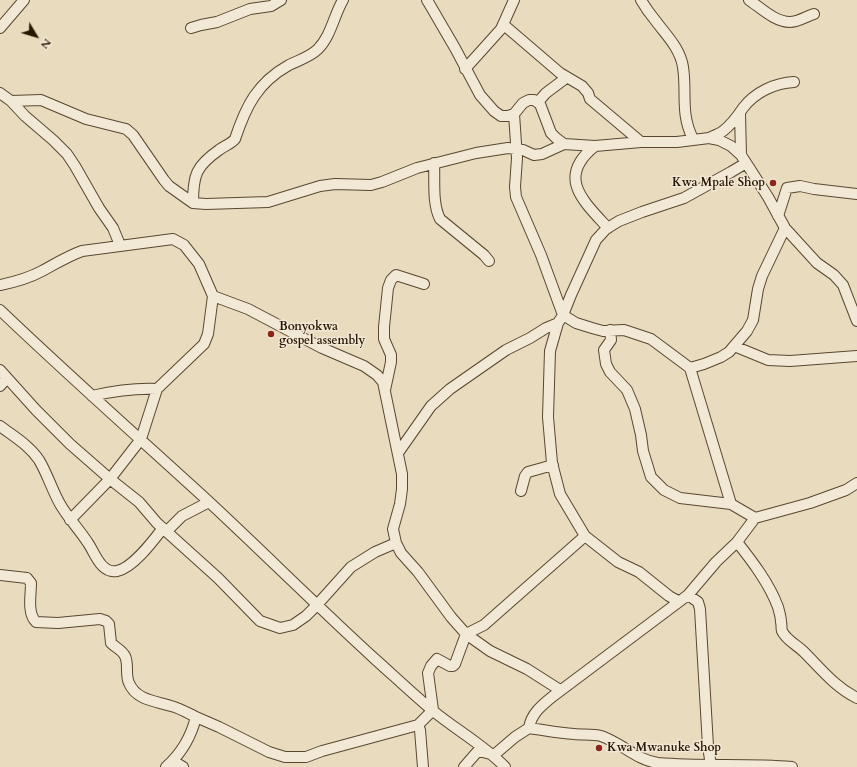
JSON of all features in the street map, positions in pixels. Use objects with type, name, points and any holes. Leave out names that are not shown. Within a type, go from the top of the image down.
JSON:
[{"type":"street","points":[[0,28],[24,0]]},
{"type":"street","points":[[191,28],[217,22],[250,9],[271,6],[281,0]]},
{"type":"street","points":[[193,203],[193,184],[199,167],[220,149],[235,139],[250,102],[265,83],[289,65],[309,56],[319,48],[332,27],[343,0]]},
{"type":"street","points":[[426,0],[455,48],[480,95],[494,111],[502,116],[508,116],[514,114],[523,103],[529,100],[534,100],[538,102],[543,110],[548,127],[552,133],[564,144]]},
{"type":"street","points":[[465,69],[504,25],[514,0]]},
{"type":"street","points":[[641,0],[670,38],[683,66],[686,122],[693,139]]},
{"type":"street","points":[[749,0],[772,16],[790,22],[814,14]]},
{"type":"street","points":[[504,25],[566,78],[582,86],[588,93],[590,99],[615,122],[641,142]]},
{"type":"street","points":[[538,102],[546,93],[566,78]]},
{"type":"street","points":[[709,138],[721,132],[732,123],[751,100],[770,87],[783,82],[794,82]]},
{"type":"street","points":[[0,93],[11,101],[66,154],[113,228],[120,245]]},
{"type":"street","points":[[11,101],[41,100],[86,119],[126,129],[133,135],[168,186],[193,203],[206,204],[268,202],[320,186],[335,184],[371,185],[434,163],[476,153],[508,148],[534,155],[542,154],[564,144],[595,146],[641,142],[677,142],[709,138],[725,143],[743,159],[768,197],[785,228],[817,263],[834,275],[843,285],[857,321]]},
{"type":"street","points":[[678,602],[639,572],[618,562],[585,536],[560,494],[552,465],[548,417],[550,351],[570,295],[596,240],[608,228],[619,221],[684,198],[731,172],[743,159],[740,113]]},
{"type":"street","points":[[514,114],[517,158],[515,187],[516,197],[541,255],[561,319]]},
{"type":"street","points":[[595,146],[586,153],[579,162],[576,168],[574,181],[586,204],[608,228]]},
{"type":"street","points":[[434,163],[435,201],[437,214],[440,219],[488,261]]},
{"type":"street","points":[[768,197],[787,188],[800,186],[814,190],[857,194]]},
{"type":"street","points":[[778,216],[787,188]]},
{"type":"street","points":[[690,368],[721,357],[734,346],[747,331],[753,320],[758,289],[762,276],[785,228]]},
{"type":"street","points":[[0,285],[24,279],[41,272],[71,255],[82,251],[173,239],[184,245],[199,264],[213,296],[208,334],[204,344],[157,389],[141,439],[110,479],[70,520]]},
{"type":"street","points":[[385,392],[391,362],[391,354],[383,334],[388,288],[391,280],[396,275],[424,284]]},
{"type":"street","points":[[213,296],[248,309],[322,348],[364,366],[383,382],[402,474],[400,504],[393,529],[396,544],[401,553],[418,572],[466,634],[490,651],[528,669],[560,690]]},
{"type":"street","points":[[0,310],[58,366],[141,439],[316,606],[433,710],[494,755],[505,767]]},
{"type":"street","points":[[398,453],[431,406],[450,389],[506,350],[530,338],[561,319],[603,331],[624,330],[651,339],[690,368],[731,504]]},
{"type":"street","points":[[610,330],[611,340],[604,350],[606,364],[610,372],[627,390],[633,403],[646,463],[651,477],[664,490],[680,498],[731,504],[755,518]]},
{"type":"street","points":[[734,346],[768,360],[790,361],[857,356]]},
{"type":"street","points":[[3,374],[70,444],[139,502],[165,530],[218,578],[260,621],[280,628],[293,625],[306,616],[316,606],[351,567],[374,552],[396,544]]},
{"type":"street","points":[[0,386],[3,374]]},
{"type":"street","points":[[92,396],[118,390],[139,388],[157,389]]},
{"type":"street","points":[[0,426],[28,448],[36,457],[45,472],[53,493],[70,520],[89,543],[99,562],[111,571],[117,571],[128,565],[182,516],[208,502]]},
{"type":"street","points":[[521,492],[525,476],[528,472],[552,465]]},
{"type":"street","points":[[529,728],[531,718],[534,713],[560,690],[688,595],[716,562],[737,542],[755,518],[810,503],[846,490],[857,484]]},
{"type":"street","points":[[433,710],[428,673],[431,666],[437,659],[450,666],[453,666],[466,634],[484,625],[585,536]]},
{"type":"street","points":[[737,542],[761,574],[778,606],[782,629],[786,636],[831,680],[857,698]]},
{"type":"street","points":[[0,575],[27,578],[31,582],[30,611],[36,622],[58,623],[100,619],[106,621],[109,624],[111,643],[124,655],[128,682],[138,695],[143,698],[172,706],[269,752],[285,758],[306,757],[322,751],[418,725],[433,710]]},
{"type":"street","points":[[688,595],[698,602],[700,609],[708,746],[711,766]]},
{"type":"street","points":[[183,767],[169,764],[183,748],[189,737],[196,717]]},
{"type":"street","points":[[418,725],[420,730],[423,767]]},
{"type":"street","points":[[494,755],[515,737],[529,728],[600,736],[637,757],[652,762],[711,766],[792,767]]},
{"type":"street","points":[[464,767],[477,752],[494,755]]},
{"type":"street","points":[[494,755],[499,767]]},
{"type":"place","name":"Kwa Mpale Shop","points":[[773,183]]},
{"type":"place","name":"Bonyokwa gospel assembly","points":[[271,334]]},
{"type":"place","name":"Kwa Mwanuke Shop","points":[[599,748]]}]
